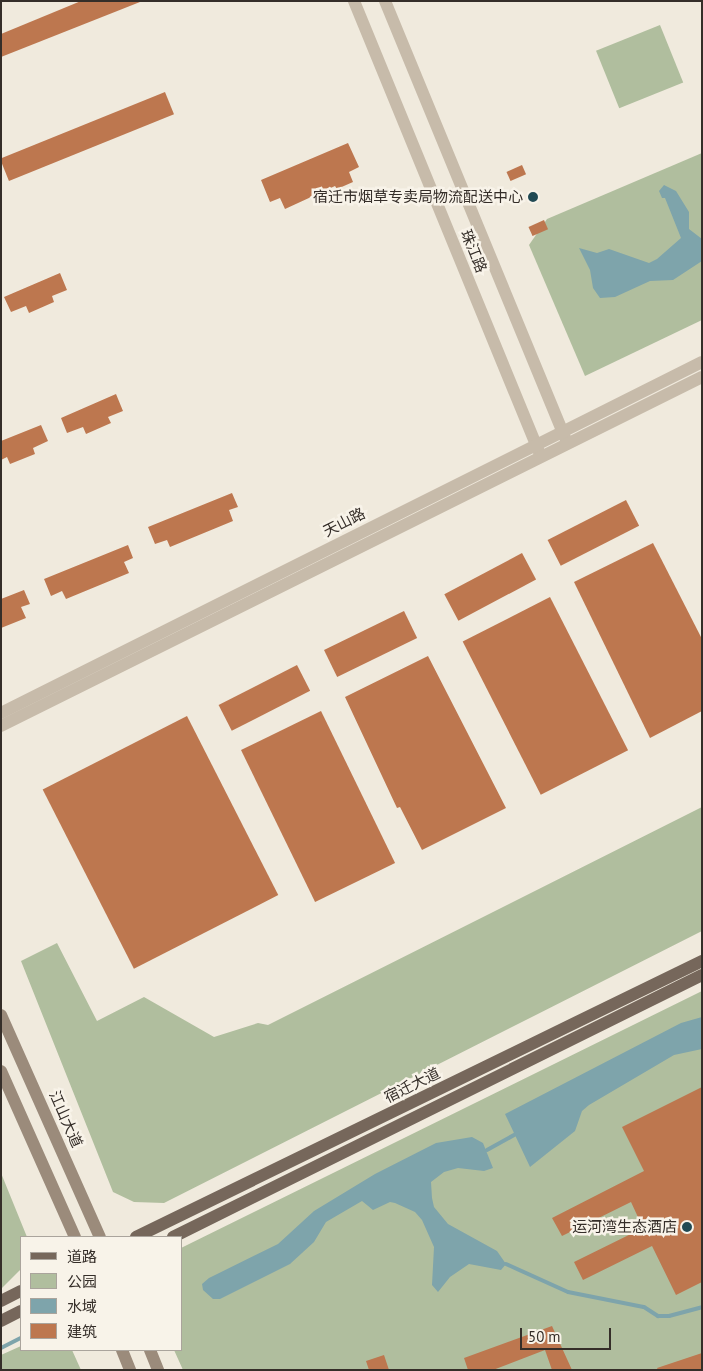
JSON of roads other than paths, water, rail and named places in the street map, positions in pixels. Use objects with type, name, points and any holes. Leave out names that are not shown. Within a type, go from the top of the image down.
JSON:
[{"type":"main road","name":"宿迁大道","points":[[138,1236],[702,961]]},
{"type":"main road","name":"宿迁大道","points":[[175,1236],[702,975]]},
{"type":"main road","name":"江山大道","points":[[1,1015],[100,1236]]},
{"type":"main road","points":[[1,1071],[75,1236]]},
{"type":"main road","points":[[1,1301],[20,1292]]},
{"type":"main road","points":[[1,1321],[20,1312]]},
{"type":"main road","points":[[122,1351],[130,1370]]},
{"type":"main road","points":[[150,1351],[158,1370]]},
{"type":"street","name":"珠江路","points":[[354,1],[541,458]]},
{"type":"street","name":"珠江路","points":[[385,1],[568,444]]},
{"type":"street","name":"天山路","points":[[1,713],[702,362]]},
{"type":"street","name":"天山路","points":[[1,726],[702,377]]},
{"type":"water","points":[[664,185],[676,191],[689,212],[689,229],[702,239],[702,261],[673,280],[650,281],[615,297],[600,298],[593,288],[590,270],[579,248],[597,253],[609,249],[649,263],[657,259],[681,238],[665,198],[662,198],[659,191]]},
{"type":"water","points":[[702,1017],[702,1049],[674,1055],[589,1105],[582,1111],[575,1131],[530,1167],[505,1114],[681,1023]]},
{"type":"water","points":[[472,1137],[483,1143],[493,1168],[484,1171],[458,1168],[444,1172],[431,1182],[432,1198],[434,1207],[448,1224],[497,1251],[506,1264],[501,1270],[469,1264],[450,1277],[438,1292],[432,1285],[434,1247],[422,1220],[415,1212],[395,1203],[390,1202],[373,1210],[362,1201],[326,1222],[314,1242],[290,1264],[220,1299],[213,1299],[203,1290],[202,1284],[209,1278],[278,1244],[314,1211],[375,1174],[436,1143]]},
{"type":"waterway","points":[[487,1150],[518,1133]]},
{"type":"waterway","points":[[506,1264],[568,1292],[644,1307],[658,1316],[669,1316],[702,1307]]},
{"type":"waterway","points":[[1,1348],[20,1338]]},
{"type":"place","name":"宿迁市烟草专卖局物流配送中心","points":[[533,197]]},
{"type":"place","name":"运河湾生态酒店","points":[[687,1227]]}]
